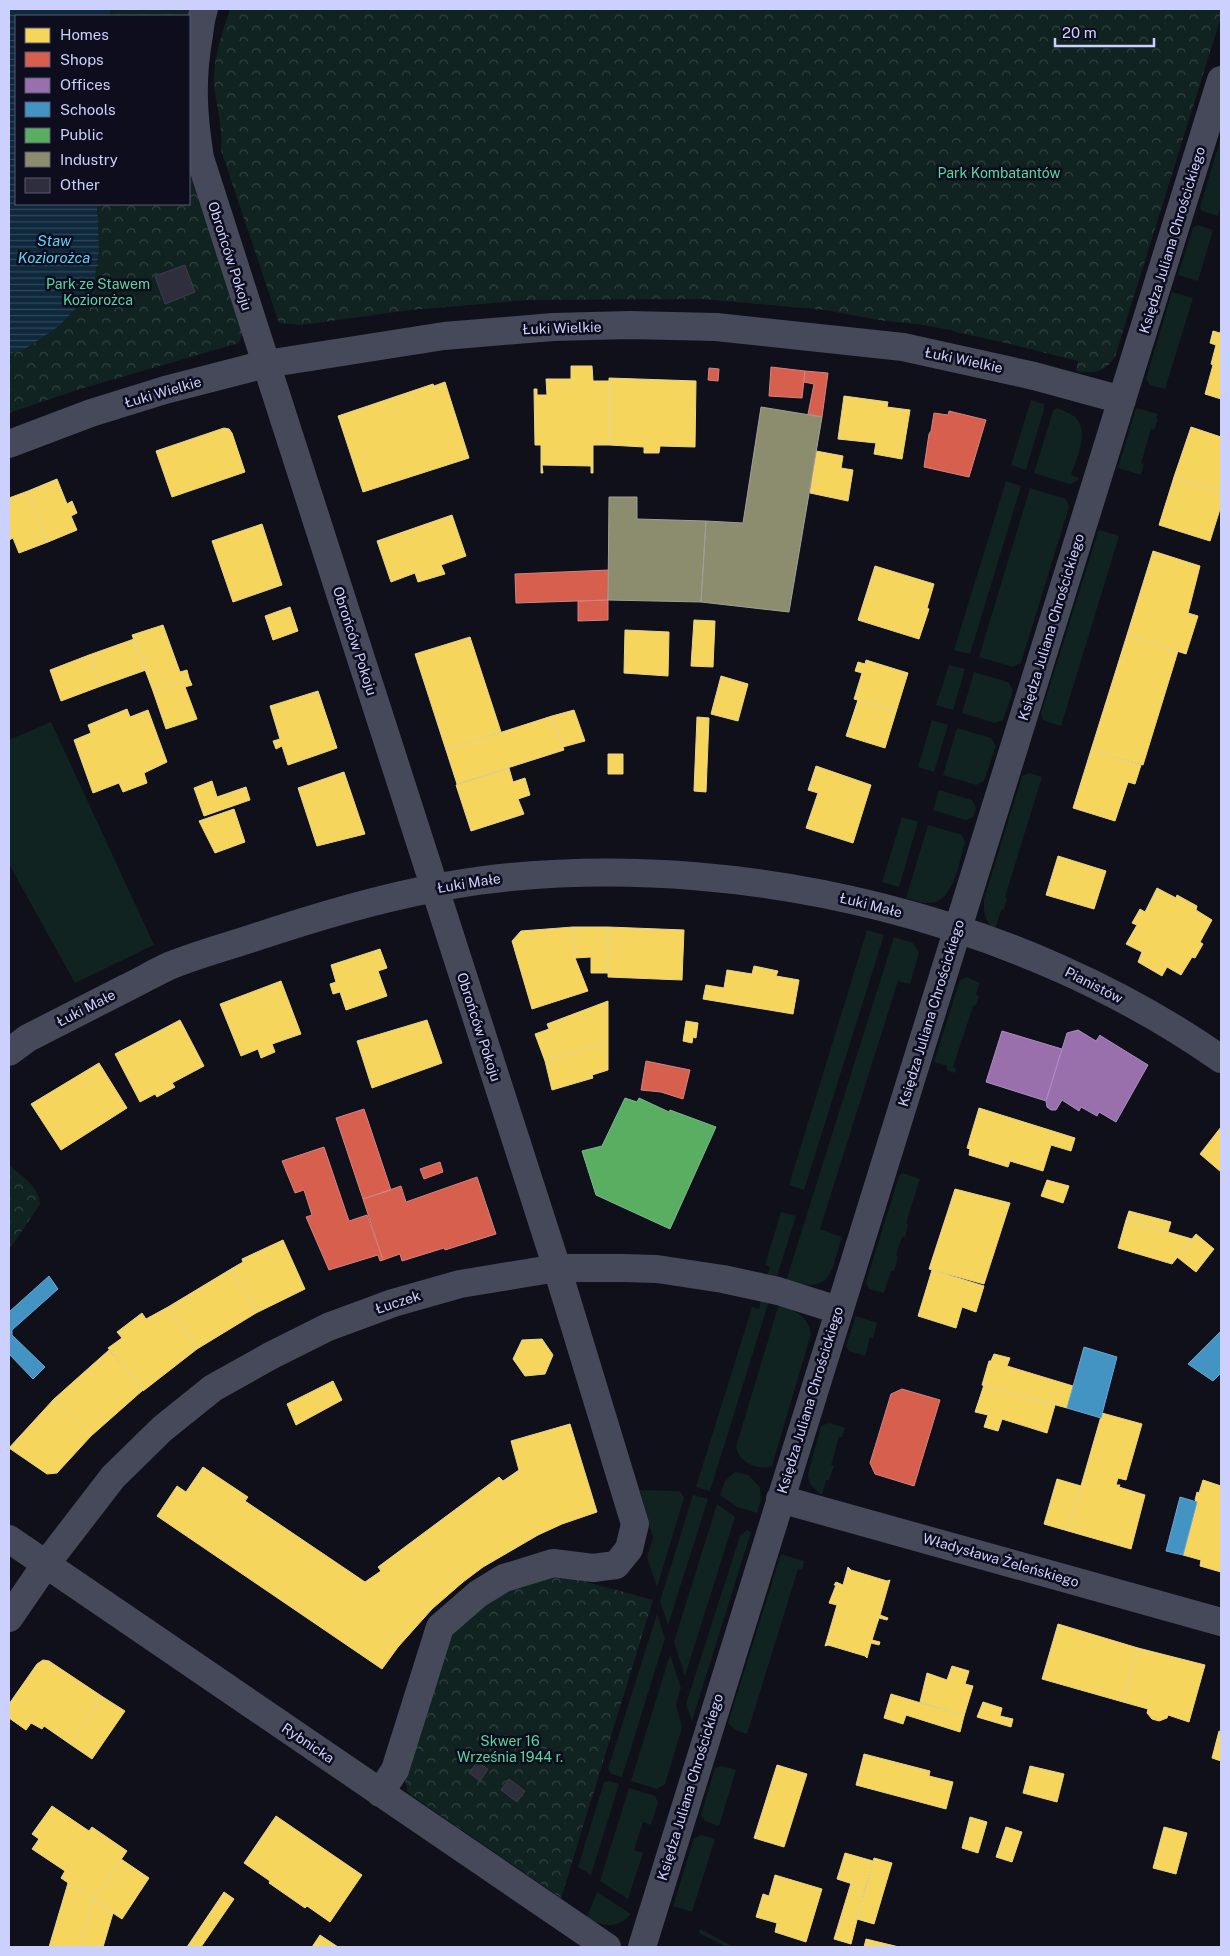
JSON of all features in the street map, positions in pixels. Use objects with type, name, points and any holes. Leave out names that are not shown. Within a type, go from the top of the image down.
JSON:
[{"type":"street","name":"Obrońców Pokoju","points":[[204,9],[196,51],[192,90],[194,122],[200,158],[557,1268],[635,1524],[629,1549],[616,1565],[593,1568],[553,1563],[504,1578],[478,1594],[440,1627],[395,1770],[380,1793]]},
{"type":"street","name":"Księdza Juliana Chrościckiego","points":[[642,1947],[1221,80]]},
{"type":"street","name":"Łuki Wielkie","points":[[9,444],[91,413],[156,393],[266,364],[444,336],[553,327],[630,325],[716,327],[903,347],[1034,376],[1122,400]]},
{"type":"street","name":"Łuki Małe","points":[[9,1052],[28,1038],[169,966],[325,914],[435,888],[510,877],[602,873],[696,876],[787,887],[835,896],[911,915],[957,930]]},
{"type":"street","name":"Pianistów","points":[[957,930],[1065,969],[1136,1007],[1198,1043],[1221,1059]]},
{"type":"street","name":"Łuczek","points":[[9,1618],[46,1564],[113,1477],[162,1429],[213,1388],[272,1355],[328,1327],[393,1303],[460,1284],[557,1268],[657,1269],[690,1273],[755,1285],[838,1310]]},
{"type":"street","name":"Władysława Żeleńskiego","points":[[780,1499],[1221,1622]]},
{"type":"street","name":"Rybnicka","points":[[9,1539],[607,1947]]},
{"type":"green space","name":"Park ze Stawem Koziorożca","points":[[9,9],[191,9],[189,15],[15,15],[15,205],[190,205],[190,164],[245,325],[239,343],[77,390],[9,413]]},
{"type":"green space","name":"Park Kombatantów","points":[[230,9],[1221,9],[1221,17],[1115,357],[1103,369],[1088,372],[1076,371],[1078,361],[951,330],[825,310],[703,299],[530,300],[410,310],[302,325],[279,323],[221,150],[222,142],[214,72],[219,45]]},
{"type":"green space","points":[[1221,137],[1221,204],[1218,216],[1202,211],[1200,207]]},
{"type":"green space","points":[[1198,225],[1213,230],[1198,281],[1178,275],[1193,227]]},
{"type":"green space","points":[[1172,292],[1193,298],[1165,389],[1150,385],[1146,379]]},
{"type":"green space","points":[[1031,400],[1044,404],[1044,409],[1026,470],[1011,465]]},
{"type":"green space","points":[[1057,408],[1074,416],[1079,422],[1081,429],[1081,445],[1071,475],[1079,478],[1070,484],[1034,473],[1053,411]]},
{"type":"green space","points":[[1136,408],[1158,414],[1156,418],[1158,420],[1154,430],[1151,429],[1141,463],[1144,464],[1141,475],[1118,468]]},
{"type":"green space","points":[[1006,481],[1021,486],[970,654],[954,650]]},
{"type":"green space","points":[[1030,488],[1066,499],[1069,507],[1021,663],[1013,667],[979,657]]},
{"type":"green space","points":[[1100,530],[1119,536],[1061,726],[1043,720],[1041,714]]},
{"type":"green space","points":[[949,665],[965,669],[953,710],[936,705]]},
{"type":"green space","points":[[974,672],[1008,682],[1013,690],[1003,720],[995,723],[962,713]]},
{"type":"green space","points":[[932,720],[948,725],[934,772],[918,767]]},
{"type":"green space","points":[[51,722],[154,945],[75,983],[9,864],[9,740]]},
{"type":"green space","points":[[957,728],[991,738],[996,746],[984,781],[976,785],[943,775]]},
{"type":"green space","points":[[1029,773],[1042,777],[1005,897],[1007,899],[1004,909],[1001,910],[995,930],[985,916],[984,899],[1022,776]]},
{"type":"green space","points":[[939,790],[972,800],[976,808],[973,817],[966,820],[933,810]]},
{"type":"green space","points":[[902,817],[918,822],[899,887],[882,882]]},
{"type":"green space","points":[[928,825],[962,835],[965,843],[958,870],[950,889],[937,901],[926,903],[906,898]]},
{"type":"green space","points":[[867,930],[884,935],[804,1190],[789,1185]]},
{"type":"green space","points":[[894,937],[913,943],[919,953],[910,984],[898,981],[820,1229],[842,1237],[835,1262],[827,1278],[821,1282],[813,1285],[786,1281]]},
{"type":"green space","points":[[967,977],[980,983],[976,994],[979,997],[976,1005],[973,1006],[953,1067],[956,1069],[955,1073],[947,1070],[947,1066],[934,1062],[960,980]]},
{"type":"green space","points":[[9,1165],[33,1187],[40,1204],[9,1250]]},
{"type":"green space","points":[[902,1173],[920,1179],[906,1223],[908,1225],[905,1237],[902,1237],[896,1255],[898,1257],[894,1271],[891,1271],[884,1293],[869,1289],[866,1282],[899,1176]]},
{"type":"green space","points":[[781,1212],[796,1216],[776,1279],[767,1276],[770,1267],[765,1265]]},
{"type":"green space","points":[[761,1300],[769,1301],[710,1491],[696,1487],[752,1307],[759,1309]]},
{"type":"green space","points":[[779,1304],[800,1314],[810,1328],[811,1334],[772,1466],[760,1467],[745,1461],[736,1447]]},
{"type":"green space","points":[[856,1316],[877,1323],[873,1338],[870,1337],[865,1356],[849,1351],[846,1346]]},
{"type":"green space","points":[[829,1423],[845,1428],[842,1437],[839,1437],[831,1465],[834,1466],[829,1480],[826,1480],[822,1495],[812,1486],[808,1474],[821,1426]]},
{"type":"green space","points":[[735,1472],[748,1475],[760,1487],[761,1500],[757,1513],[737,1507],[720,1495],[725,1481]]},
{"type":"green space","points":[[640,1490],[680,1491],[684,1498],[657,1587],[647,1557],[653,1538]]},
{"type":"green space","points":[[693,1495],[708,1499],[668,1625],[660,1601]]},
{"type":"green space","points":[[717,1504],[735,1517],[685,1676],[674,1642]]},
{"type":"green space","points":[[747,1530],[751,1532],[692,1721],[686,1704],[740,1536]]},
{"type":"green space","points":[[781,1554],[804,1561],[802,1570],[798,1569],[747,1734],[735,1730],[728,1723]]},
{"type":"green space","name":"Skwer 16 Września 1944 r.","points":[[546,1577],[572,1578],[653,1600],[561,1898],[411,1795],[407,1791],[404,1776],[454,1628],[487,1597]]},
{"type":"green space","points":[[657,1614],[665,1638],[622,1777],[611,1774],[608,1769]]},
{"type":"green space","points":[[670,1655],[681,1688],[676,1704],[682,1728],[665,1784],[657,1789],[631,1781]]},
{"type":"green space","points":[[722,1766],[736,1770],[719,1826],[705,1821],[701,1815],[715,1768]]},
{"type":"green space","points":[[609,1781],[619,1784],[591,1875],[578,1867],[604,1782]]},
{"type":"green space","points":[[629,1788],[655,1796],[658,1802],[651,1825],[643,1822],[634,1850],[643,1853],[628,1899],[600,1881]]},
{"type":"green space","points":[[701,1835],[715,1839],[692,1912],[673,1906],[694,1838]]},
{"type":"green space","points":[[597,1892],[631,1914],[616,1924],[604,1925],[593,1921],[587,1917]]},
{"type":"green space","points":[[700,1929],[734,1947],[727,1947],[699,1933]]},
{"type":"water","name":"Staw Koziorożca","points":[[9,9],[111,9],[109,15],[15,15],[15,205],[97,205],[99,249],[93,290],[59,326],[25,349],[9,354]]},
{"type":"building: Homes","points":[[1221,329],[1221,399],[1205,394],[1216,345],[1210,343],[1213,331],[1220,333]]},
{"type":"building: Homes","points":[[571,366],[592,366],[593,381],[609,381],[609,445],[593,445],[593,473],[591,473],[591,466],[542,465],[543,473],[541,473],[541,445],[535,445],[534,389],[537,389],[537,395],[547,395],[546,379],[571,379]]},
{"type":"building: Homes","points":[[609,378],[696,381],[695,447],[660,446],[659,453],[644,453],[644,447],[609,445]]},
{"type":"building: Homes","points":[[445,382],[469,458],[363,492],[338,416],[433,384],[434,386]]},
{"type":"building: Homes","points":[[844,396],[888,402],[887,407],[910,410],[902,459],[874,454],[876,443],[838,439]]},
{"type":"building: Homes","points":[[1191,427],[1221,437],[1221,492],[1174,477]]},
{"type":"building: Homes","points":[[224,428],[229,429],[232,433],[245,472],[172,497],[156,451]]},
{"type":"building: Homes","points":[[816,451],[843,456],[841,468],[853,470],[848,501],[810,493]]},
{"type":"building: Homes","points":[[1174,477],[1221,492],[1221,506],[1210,541],[1159,525]]},
{"type":"building: Homes","points":[[57,479],[67,504],[72,501],[77,513],[71,516],[77,530],[48,542],[28,491]]},
{"type":"building: Homes","points":[[28,491],[48,542],[19,553],[13,538],[9,540],[9,498]]},
{"type":"building: Homes","points":[[452,515],[466,556],[441,565],[445,574],[418,582],[415,573],[391,582],[377,541]]},
{"type":"building: Homes","points":[[262,524],[282,585],[233,602],[212,541]]},
{"type":"building: Homes","points":[[1153,551],[1200,566],[1188,613],[1198,616],[1186,654],[1127,635]]},
{"type":"building: Homes","points":[[875,566],[934,584],[927,608],[929,609],[919,639],[858,620]]},
{"type":"building: Homes","points":[[290,607],[298,631],[273,640],[265,616]]},
{"type":"building: Homes","points":[[694,620],[715,621],[713,667],[691,666]]},
{"type":"building: Homes","points":[[163,625],[180,672],[187,670],[189,678],[153,691],[132,635]]},
{"type":"building: Homes","points":[[625,630],[669,632],[668,676],[624,673]]},
{"type":"building: Homes","points":[[1127,635],[1178,651],[1143,765],[1091,750]]},
{"type":"building: Homes","points":[[470,637],[501,732],[446,750],[415,654]]},
{"type":"building: Homes","points":[[134,639],[146,670],[101,686],[89,655]]},
{"type":"building: Homes","points":[[89,655],[101,686],[61,701],[50,670]]},
{"type":"building: Homes","points":[[866,660],[908,673],[896,712],[854,699],[862,673],[855,671],[858,662],[865,664]]},
{"type":"building: Homes","points":[[721,676],[748,684],[738,721],[711,714]]},
{"type":"building: Homes","points":[[189,678],[192,685],[185,687],[197,719],[166,729],[153,691]]},
{"type":"building: Homes","points":[[318,691],[337,748],[288,765],[282,746],[276,749],[273,741],[280,739],[270,706]]},
{"type":"building: Homes","points":[[858,700],[896,712],[885,748],[846,736]]},
{"type":"building: Homes","points":[[127,709],[130,717],[148,710],[167,762],[144,773],[147,783],[123,792],[119,783],[93,793],[74,740],[91,733],[88,725]]},
{"type":"building: Homes","points":[[574,710],[585,741],[563,747],[552,716]]},
{"type":"building: Homes","points":[[552,716],[564,750],[457,784],[446,750]]},
{"type":"building: Homes","points":[[697,717],[709,718],[706,792],[694,791]]},
{"type":"building: Homes","points":[[1091,750],[1141,765],[1135,784],[1128,782],[1115,821],[1073,808]]},
{"type":"building: Homes","points":[[608,754],[623,754],[623,774],[608,774]]},
{"type":"building: Homes","points":[[816,766],[871,785],[853,843],[806,828],[818,793],[808,790]]},
{"type":"building: Homes","points":[[509,768],[513,782],[525,778],[530,795],[518,799],[524,814],[471,831],[456,785]]},
{"type":"building: Homes","points":[[344,772],[365,834],[317,846],[298,788]]},
{"type":"building: Homes","points":[[212,781],[217,797],[246,787],[250,800],[204,816],[194,788]]},
{"type":"building: Homes","points":[[234,809],[245,842],[215,853],[199,821]]},
{"type":"building: Homes","points":[[1058,856],[1106,871],[1094,909],[1046,895]]},
{"type":"building: Homes","points":[[1157,888],[1176,898],[1177,895],[1197,906],[1196,910],[1212,920],[1200,942],[1203,944],[1195,958],[1192,957],[1181,975],[1167,967],[1162,976],[1138,962],[1142,952],[1126,944],[1137,925],[1132,923],[1140,909],[1145,912]]},
{"type":"building: Homes","points":[[573,927],[575,958],[588,991],[532,1009],[512,941],[521,931]]},
{"type":"building: Homes","points":[[573,927],[608,927],[608,973],[591,973],[591,957],[575,958]]},
{"type":"building: Homes","points":[[608,927],[684,930],[682,980],[608,977]]},
{"type":"building: Homes","points":[[380,949],[387,968],[378,971],[387,996],[346,1010],[340,992],[333,994],[330,984],[336,982],[331,965]]},
{"type":"building: Homes","points":[[754,966],[778,971],[776,976],[799,980],[793,1014],[703,999],[706,985],[724,988],[727,970],[752,974]]},
{"type":"building: Homes","points":[[281,981],[301,1034],[272,1044],[275,1052],[261,1058],[258,1049],[241,1056],[220,1004]]},
{"type":"building: Homes","points":[[608,1001],[608,1041],[545,1061],[535,1034],[549,1029],[547,1024]]},
{"type":"building: Homes","points":[[180,1020],[204,1066],[172,1083],[175,1087],[157,1097],[155,1094],[140,1102],[115,1054]]},
{"type":"building: Homes","points":[[427,1020],[442,1063],[372,1088],[357,1041]]},
{"type":"building: Homes","points":[[686,1021],[698,1023],[696,1038],[693,1037],[692,1043],[683,1041]]},
{"type":"building: Homes","points":[[608,1041],[608,1070],[592,1075],[593,1078],[552,1090],[545,1061]]},
{"type":"building: Homes","points":[[99,1063],[127,1108],[61,1150],[31,1104]]},
{"type":"building: Homes","points":[[979,1108],[1075,1138],[1071,1151],[1051,1145],[1043,1171],[1010,1161],[1008,1167],[969,1155],[970,1149],[967,1148]]},
{"type":"building: Homes","points":[[1221,1127],[1221,1172],[1200,1154]]},
{"type":"building: Homes","points":[[1047,1180],[1069,1186],[1063,1203],[1041,1196]]},
{"type":"building: Homes","points":[[955,1189],[1010,1203],[984,1284],[929,1269]]},
{"type":"building: Homes","points":[[1129,1211],[1171,1222],[1168,1232],[1126,1220]]},
{"type":"building: Homes","points":[[1126,1220],[1192,1239],[1172,1264],[1118,1248]]},
{"type":"building: Homes","points":[[1196,1234],[1214,1249],[1196,1272],[1177,1257]]},
{"type":"building: Homes","points":[[283,1240],[305,1289],[256,1313],[231,1269],[243,1262],[242,1259]]},
{"type":"building: Homes","points":[[231,1269],[256,1313],[197,1349],[168,1307]]},
{"type":"building: Homes","points":[[932,1270],[984,1286],[976,1312],[962,1307],[956,1328],[918,1316]]},
{"type":"building: Homes","points":[[168,1307],[197,1349],[143,1391],[108,1348],[122,1338],[117,1332],[142,1313],[146,1319]]},
{"type":"building: Homes","points":[[542,1339],[553,1355],[545,1374],[525,1376],[513,1359],[522,1340]]},
{"type":"building: Homes","points":[[109,1350],[143,1390],[91,1436],[54,1399]]},
{"type":"building: Homes","points":[[994,1354],[1010,1358],[1007,1366],[1073,1386],[1067,1408],[982,1385],[989,1361],[991,1361]]},
{"type":"building: Homes","points":[[333,1381],[342,1400],[296,1425],[287,1404]]},
{"type":"building: Homes","points":[[984,1385],[1055,1405],[1047,1433],[1002,1419],[998,1431],[984,1427],[988,1415],[975,1412]]},
{"type":"building: Homes","points":[[54,1399],[91,1436],[57,1473],[47,1474],[9,1448]]},
{"type":"building: Homes","points":[[1102,1413],[1142,1424],[1126,1480],[1118,1478],[1116,1485],[1145,1495],[1131,1549],[1068,1531]]},
{"type":"building: Homes","points":[[570,1424],[597,1512],[562,1524],[538,1535],[483,1567],[432,1609],[398,1647],[382,1669],[157,1516],[177,1486],[186,1492],[203,1467],[248,1497],[245,1501],[365,1582],[381,1571],[378,1567],[499,1477],[503,1481],[519,1470],[511,1441]]},
{"type":"building: Homes","points":[[1057,1479],[1081,1486],[1068,1531],[1044,1524]]},
{"type":"building: Homes","points":[[1203,1480],[1221,1486],[1221,1572],[1200,1566],[1201,1560],[1183,1555],[1197,1502],[1195,1500],[1197,1492],[1199,1493]]},
{"type":"building: Homes","points":[[848,1567],[851,1570],[887,1581],[890,1580],[880,1615],[888,1618],[887,1620],[879,1618],[872,1640],[880,1642],[879,1645],[871,1643],[867,1658],[828,1645],[825,1646],[837,1605],[829,1603],[836,1585],[834,1585],[836,1582],[843,1585]]},
{"type":"building: Homes","points":[[1058,1624],[1138,1648],[1123,1702],[1042,1679]]},
{"type":"building: Homes","points":[[1138,1648],[1205,1665],[1189,1722],[1168,1715],[1167,1718],[1159,1721],[1152,1719],[1147,1713],[1148,1709],[1123,1702]]},
{"type":"building: Homes","points":[[43,1660],[49,1661],[103,1697],[70,1744],[44,1726],[42,1729],[31,1723],[26,1730],[9,1718],[9,1704],[37,1664]]},
{"type":"building: Homes","points":[[952,1666],[969,1671],[965,1684],[973,1686],[964,1716],[920,1702],[927,1673],[947,1680]]},
{"type":"building: Homes","points":[[891,1694],[964,1716],[960,1732],[906,1715],[903,1724],[884,1718]]},
{"type":"building: Homes","points":[[103,1697],[125,1711],[92,1759],[70,1744]]},
{"type":"building: Homes","points":[[983,1702],[1002,1708],[1000,1716],[1013,1719],[1011,1727],[977,1717]]},
{"type":"building: Homes","points":[[1219,1731],[1221,1732],[1221,1761],[1212,1758]]},
{"type":"building: Homes","points":[[864,1754],[930,1771],[929,1776],[953,1782],[946,1809],[856,1785]]},
{"type":"building: Homes","points":[[777,1765],[807,1774],[784,1847],[754,1838]]},
{"type":"building: Homes","points":[[1030,1766],[1064,1774],[1057,1802],[1023,1793]]},
{"type":"building: Homes","points":[[52,1806],[89,1831],[92,1827],[127,1851],[93,1900],[61,1878],[65,1871],[32,1849],[39,1839],[32,1834]]},
{"type":"building: Homes","points":[[276,1816],[362,1875],[330,1922],[307,1906],[305,1908],[244,1863]]},
{"type":"building: Homes","points":[[970,1817],[987,1822],[978,1853],[962,1848]]},
{"type":"building: Homes","points":[[1006,1827],[1022,1832],[1012,1862],[996,1857]]},
{"type":"building: Homes","points":[[1164,1827],[1187,1833],[1176,1874],[1153,1868]]},
{"type":"building: Homes","points":[[845,1853],[873,1861],[865,1888],[837,1879]]},
{"type":"building: Homes","points":[[874,1858],[892,1863],[874,1924],[857,1919]]},
{"type":"building: Homes","points":[[121,1859],[149,1878],[122,1919],[93,1900]]},
{"type":"building: Homes","points":[[775,1875],[822,1889],[806,1942],[775,1932],[777,1923],[756,1917],[763,1894],[769,1896]]},
{"type":"building: Homes","points":[[68,1883],[93,1900],[80,1947],[49,1947]]},
{"type":"building: Homes","points":[[851,1883],[865,1888],[851,1944],[834,1939]]},
{"type":"building: Homes","points":[[224,1892],[234,1899],[201,1947],[187,1947]]},
{"type":"building: Homes","points":[[93,1900],[113,1913],[103,1947],[80,1947]]},
{"type":"building: Homes","points":[[320,1935],[338,1947],[312,1947]]},
{"type":"building: Homes","points":[[866,1939],[899,1947],[864,1947]]},
{"type":"building: Shops","points":[[771,367],[805,371],[802,398],[769,396]]},
{"type":"building: Shops","points":[[709,368],[719,369],[718,381],[708,380]]},
{"type":"building: Shops","points":[[805,371],[828,373],[822,417],[808,414],[814,384],[804,382]]},
{"type":"building: Shops","points":[[949,411],[986,420],[969,477],[924,467],[934,413],[948,415]]},
{"type":"building: Shops","points":[[609,570],[608,600],[516,603],[515,574]]},
{"type":"building: Shops","points":[[608,600],[608,620],[578,621],[578,601]]},
{"type":"building: Shops","points":[[646,1061],[690,1070],[683,1099],[661,1092],[641,1090]]},
{"type":"building: Shops","points":[[364,1109],[391,1190],[363,1199],[336,1118]]},
{"type":"building: Shops","points":[[324,1147],[349,1221],[367,1215],[383,1260],[380,1261],[378,1255],[329,1270],[306,1217],[312,1215],[304,1190],[295,1193],[282,1161]]},
{"type":"building: Shops","points":[[440,1162],[443,1172],[424,1179],[420,1169]]},
{"type":"building: Shops","points":[[477,1177],[496,1234],[402,1261],[400,1254],[383,1260],[363,1199],[401,1186],[406,1202]]},
{"type":"building: Shops","points":[[902,1389],[940,1400],[914,1486],[875,1474],[870,1463],[891,1394]]},
{"type":"building: Offices","points":[[1078,1030],[1096,1041],[1100,1035],[1148,1065],[1116,1122],[1099,1112],[1097,1116],[1081,1107],[1079,1111],[1062,1100],[1056,1110],[1051,1110],[1047,1107],[1046,1101],[1067,1033]]},
{"type":"building: Offices","points":[[1002,1031],[1062,1049],[1046,1101],[986,1082]]},
{"type":"building: Schools","points":[[49,1276],[58,1289],[12,1330],[12,1335],[45,1367],[33,1379],[9,1354],[9,1312]]},
{"type":"building: Schools","points":[[1221,1331],[1221,1373],[1213,1381],[1188,1364]]},
{"type":"building: Schools","points":[[1084,1347],[1117,1357],[1101,1418],[1067,1408]]},
{"type":"building: Schools","points":[[1180,1497],[1197,1502],[1183,1555],[1166,1551]]},
{"type":"building: Public","points":[[625,1098],[637,1102],[639,1098],[669,1112],[670,1110],[716,1127],[670,1229],[596,1195],[582,1151],[602,1146]]},
{"type":"building: Industry","points":[[761,407],[822,417],[789,612],[701,602],[706,521],[743,523]]},
{"type":"building: Industry","points":[[609,497],[637,497],[637,519],[706,521],[701,602],[608,600]]},
{"type":"building: Other","points":[[185,265],[195,292],[165,304],[155,276]]},
{"type":"building: Other","points":[[477,1762],[488,1769],[480,1781],[469,1773]]},
{"type":"building: Other","points":[[509,1779],[525,1791],[517,1802],[501,1790]]}]
